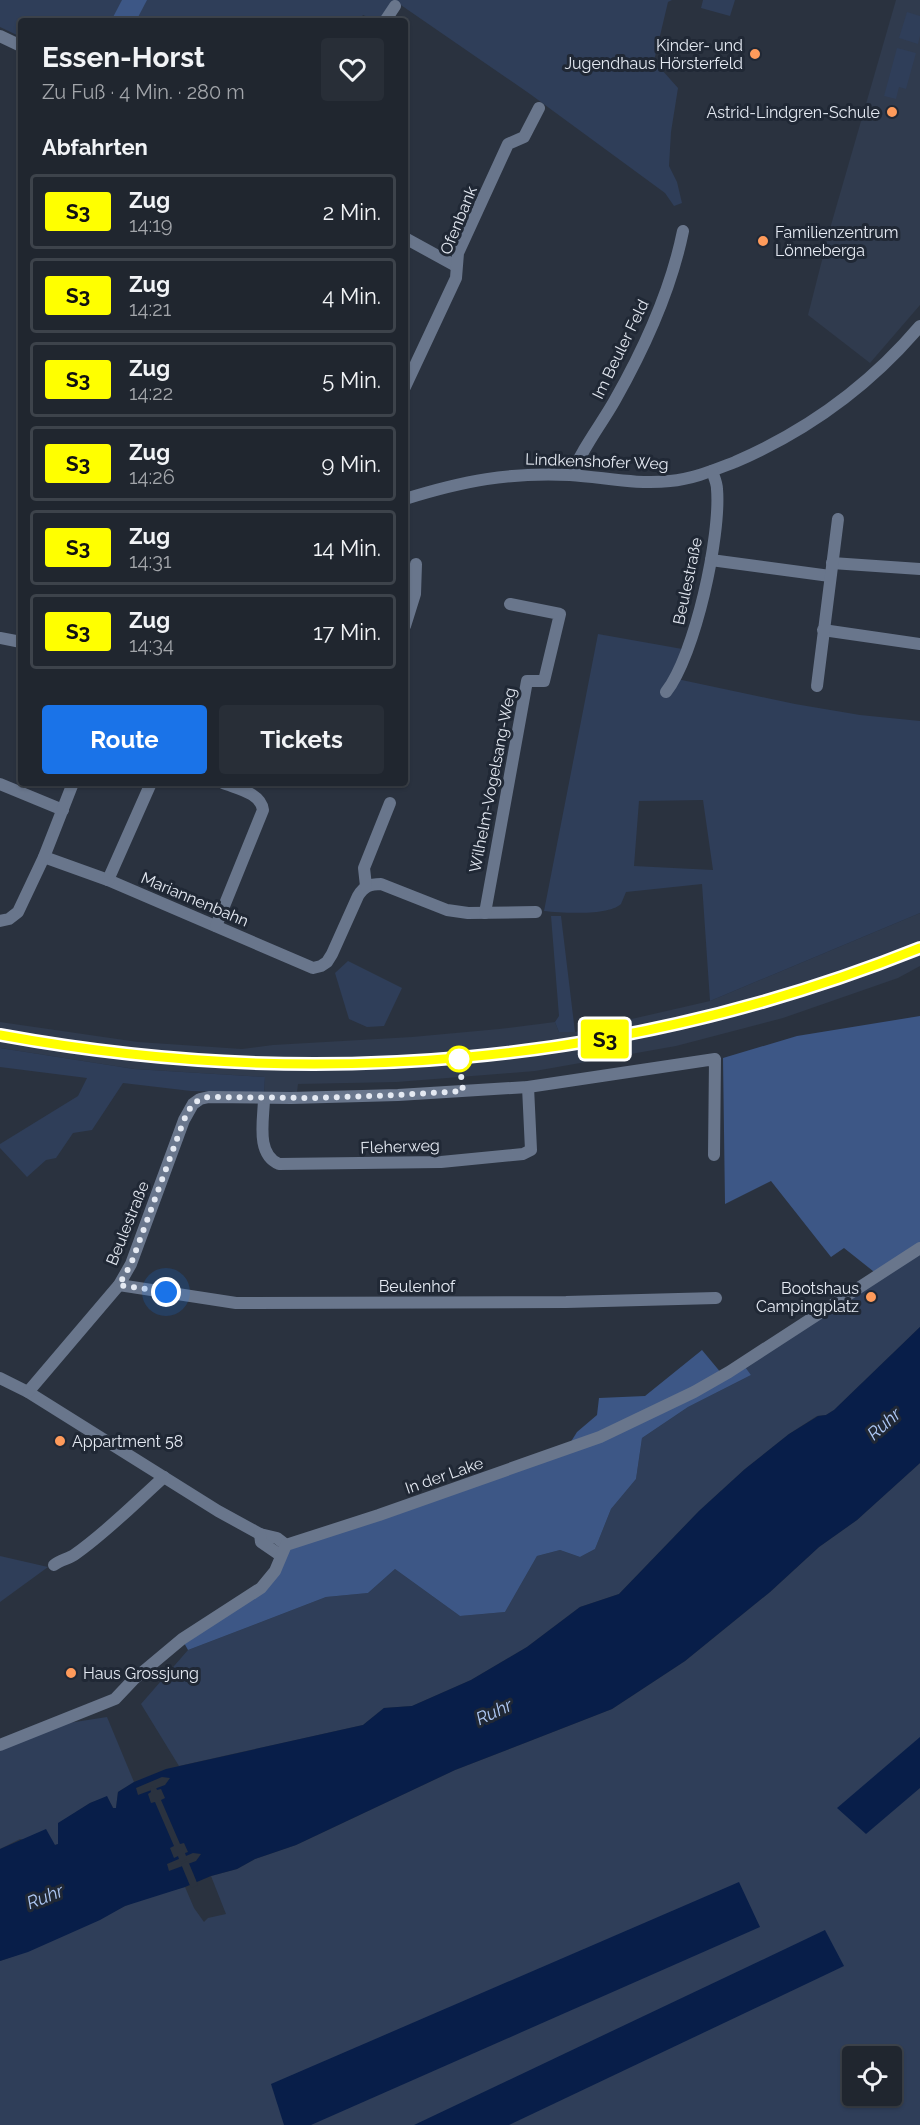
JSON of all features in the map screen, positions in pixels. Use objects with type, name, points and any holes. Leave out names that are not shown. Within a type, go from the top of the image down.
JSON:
[{"type":"street","points":[[387,18],[394,6]]},
{"type":"street","name":"Ofenbank","points":[[408,381],[456,278],[458,253],[508,144],[524,137],[539,108]]},
{"type":"street","name":"Im Beuler Feld","points":[[572,475],[579,456],[604,420],[637,359],[669,284],[683,231]]},
{"type":"street","points":[[408,240],[456,266]]},
{"type":"street","name":"Lindkenshofer Weg","points":[[408,498],[460,483],[500,476],[572,475],[642,482],[696,477],[753,454],[814,420],[872,376],[920,326]]},
{"type":"street","name":"Beulestraße","points":[[666,692],[676,679],[687,650],[711,560],[717,504],[717,486],[712,471]]},
{"type":"street","points":[[817,686],[838,519]]},
{"type":"street","points":[[711,560],[830,576]]},
{"type":"street","points":[[832,563],[920,569]]},
{"type":"street","points":[[408,616],[415,594],[416,564]]},
{"type":"street","name":"Wilhelm-Vogelsang-Weg","points":[[485,913],[527,681],[543,681],[560,614],[510,604]]},
{"type":"street","points":[[823,630],[920,644]]},
{"type":"street","points":[[0,638],[18,641]]},
{"type":"street","points":[[0,784],[63,810]]},
{"type":"street","points":[[0,921],[9,919],[18,912],[44,857],[73,786]]},
{"type":"street","points":[[108,880],[150,786]]},
{"type":"street","points":[[216,926],[263,810],[262,803],[255,796],[230,786]]},
{"type":"street","name":"Mariannenbahn","points":[[44,857],[108,880],[313,968],[327,962],[358,896],[366,886],[364,868],[390,803]]},
{"type":"street","points":[[366,886],[381,884],[447,910],[485,913],[536,912]]},
{"type":"street","points":[[264,1098],[398,1095],[528,1087],[715,1059],[714,1155]]},
{"type":"street","name":"Fleherweg","points":[[264,1098],[264,1148],[268,1157],[279,1164],[441,1162],[523,1154],[531,1150],[528,1087]]},
{"type":"street","name":"Beulestraße","points":[[28,1392],[119,1285],[131,1264],[188,1110],[200,1099],[264,1098]]},
{"type":"street","name":"In der Lake","points":[[283,1550],[600,1437],[720,1377],[920,1248]]},
{"type":"street","name":"Beulenhof","points":[[119,1285],[236,1303],[566,1302],[716,1298]]},
{"type":"street","points":[[0,1378],[28,1392],[218,1511],[260,1534],[277,1538],[283,1550],[274,1571],[261,1588],[182,1639],[133,1680],[115,1699],[0,1745]]},
{"type":"street","points":[[54,1565],[63,1558],[71,1557],[108,1528],[164,1477]]},
{"type":"shaded area","points":[[0,0],[672,0],[668,2],[654,61],[678,88],[671,132],[669,166],[677,182],[682,203],[674,206],[665,193],[530,94],[395,1],[382,18],[370,18],[363,15],[361,18],[18,18],[18,36],[0,27]]},
{"type":"shaded area","points":[[122,0],[147,0],[138,18],[113,18]]},
{"type":"shaded area","points":[[703,0],[735,0],[730,16],[701,8]]},
{"type":"shaded area","name":"Astrid-Lindgren-Schule","points":[[896,0],[920,0],[920,305],[870,363],[808,315],[831,225]]},
{"type":"shaded area","points":[[907,12],[920,16],[918,44],[899,38]]},
{"type":"shaded area","points":[[897,48],[916,53],[906,89],[899,87],[896,99],[884,96]]},
{"type":"shaded area","points":[[598,634],[688,650],[677,679],[795,704],[860,715],[920,721],[920,913],[710,1001],[702,884],[626,892],[621,904],[615,908],[596,912],[544,911]],"holes":[[[703,800],[713,870],[634,866],[639,801]]]},
{"type":"shaded area","points":[[920,913],[920,966],[898,978],[783,1018],[676,1046],[535,1071],[397,1082],[298,1084],[297,1092],[264,1093],[265,1077],[134,1069],[0,1048],[0,1022],[138,1042],[242,1049],[273,1045],[412,1037],[555,1022],[559,1032],[575,1032],[710,1001]]},
{"type":"shaded area","points":[[551,916],[561,916],[575,1032],[559,1032],[555,1022],[559,1016]]},
{"type":"shaded area","points":[[348,961],[402,988],[384,1026],[367,1027],[349,1019],[335,973]]},
{"type":"shaded area","points":[[920,1016],[920,1243],[878,1275],[844,1248],[831,1257],[771,1181],[725,1204],[723,1058],[797,1036]]},
{"type":"shaded area","points":[[0,1048],[134,1069],[265,1077],[264,1093],[191,1091],[123,1083],[92,1130],[73,1133],[56,1158],[46,1160],[27,1177],[0,1148],[0,1144],[78,1096],[87,1078],[0,1067]]},
{"type":"shaded area","points":[[920,1251],[920,1327],[834,1410],[826,1415],[817,1416],[789,1434],[745,1469],[699,1511],[619,1594],[580,1607],[527,1647],[471,1680],[412,1706],[384,1708],[363,1725],[179,1766],[141,1704],[188,1650],[326,1597],[368,1593],[395,1569],[460,1616],[505,1612],[537,1556],[560,1550],[580,1557],[595,1549],[611,1509],[636,1479],[642,1438],[688,1407],[751,1375],[743,1364]]},
{"type":"shaded area","points":[[702,1350],[722,1374],[743,1364],[751,1375],[688,1407],[642,1438],[636,1479],[611,1509],[595,1549],[580,1557],[560,1550],[537,1556],[505,1612],[460,1616],[395,1569],[368,1593],[326,1597],[188,1650],[183,1641],[262,1590],[287,1546],[567,1448],[577,1432],[597,1415],[599,1398],[645,1396]]},
{"type":"shaded area","points":[[920,1463],[920,2125],[0,2125],[0,1961],[47,1943],[131,1904],[185,1887],[194,1908],[204,1922],[208,1918],[226,1914],[211,1876],[237,1869],[255,1859],[296,1845],[455,1770],[612,1709],[685,1661],[770,1592],[819,1547],[857,1520]]},
{"type":"shaded area","points":[[0,1556],[48,1567],[0,1602]]},
{"type":"shaded area","points":[[107,1717],[134,1782],[118,1792],[116,1808],[114,1809],[107,1797],[90,1803],[59,1823],[58,1844],[20,1839],[0,1849],[0,1749],[62,1724]]},
{"type":"water","name":"Ruhr","points":[[920,1327],[920,1463],[857,1520],[819,1547],[770,1592],[685,1661],[612,1709],[455,1770],[296,1845],[255,1859],[237,1869],[125,1906],[100,1920],[28,1952],[0,1961],[0,1849],[46,1829],[55,1845],[58,1844],[58,1823],[90,1803],[107,1796],[113,1808],[116,1808],[118,1792],[134,1782],[166,1769],[363,1725],[384,1708],[412,1706],[471,1680],[527,1647],[580,1607],[619,1594],[699,1511],[745,1469],[789,1434],[818,1416],[826,1415],[834,1410]],"holes":[[[162,1777],[170,1778],[165,1785],[138,1795],[136,1788]],[[193,1853],[201,1854],[196,1861],[169,1871],[167,1864]]]},
{"type":"water","points":[[920,1737],[920,1788],[866,1834],[837,1808]]},
{"type":"water","points":[[739,1882],[760,1927],[311,2125],[284,2125],[271,2084]]},
{"type":"water","points":[[825,1930],[844,1966],[509,2125],[414,2125]]},
{"type":"pier","points":[[155,1785],[157,1790],[161,1789],[165,1798],[161,1800],[180,1844],[184,1843],[188,1852],[185,1853],[187,1859],[180,1862],[178,1856],[174,1858],[170,1848],[174,1846],[155,1802],[151,1803],[148,1794],[151,1792],[150,1788]]},
{"type":"pier","points":[[188,1861],[198,1885],[191,1888],[181,1864]]},
{"type":"railway","points":[[0,1035],[116,1053],[233,1063],[350,1064],[466,1057],[582,1042],[697,1019],[810,987],[920,948]]},
{"type":"train","name":"S3","points":[[0,1035],[125,1055],[223,1063],[334,1065],[459,1059],[598,1040],[670,1026],[764,1002],[829,982],[920,948]]},
{"type":"place","name":"Kinder- und Jugendhaus Hörsterfeld","points":[[755,54]]},
{"type":"place","name":"Astrid-Lindgren-Schule","points":[[892,112]]},
{"type":"place","name":"Familienzentrum Lönneberga","points":[[763,241]]},
{"type":"place","name":"Bootshaus Campingplatz","points":[[871,1297]]},
{"type":"place","name":"Appartment 58","points":[[60,1441]]},
{"type":"place","name":"Haus Grossjung","points":[[71,1673]]},
{"type":"route","points":[[166,1292],[119,1285],[131,1264],[184,1120],[193,1104],[208,1097],[312,1098],[463,1091],[459,1059]]}]
